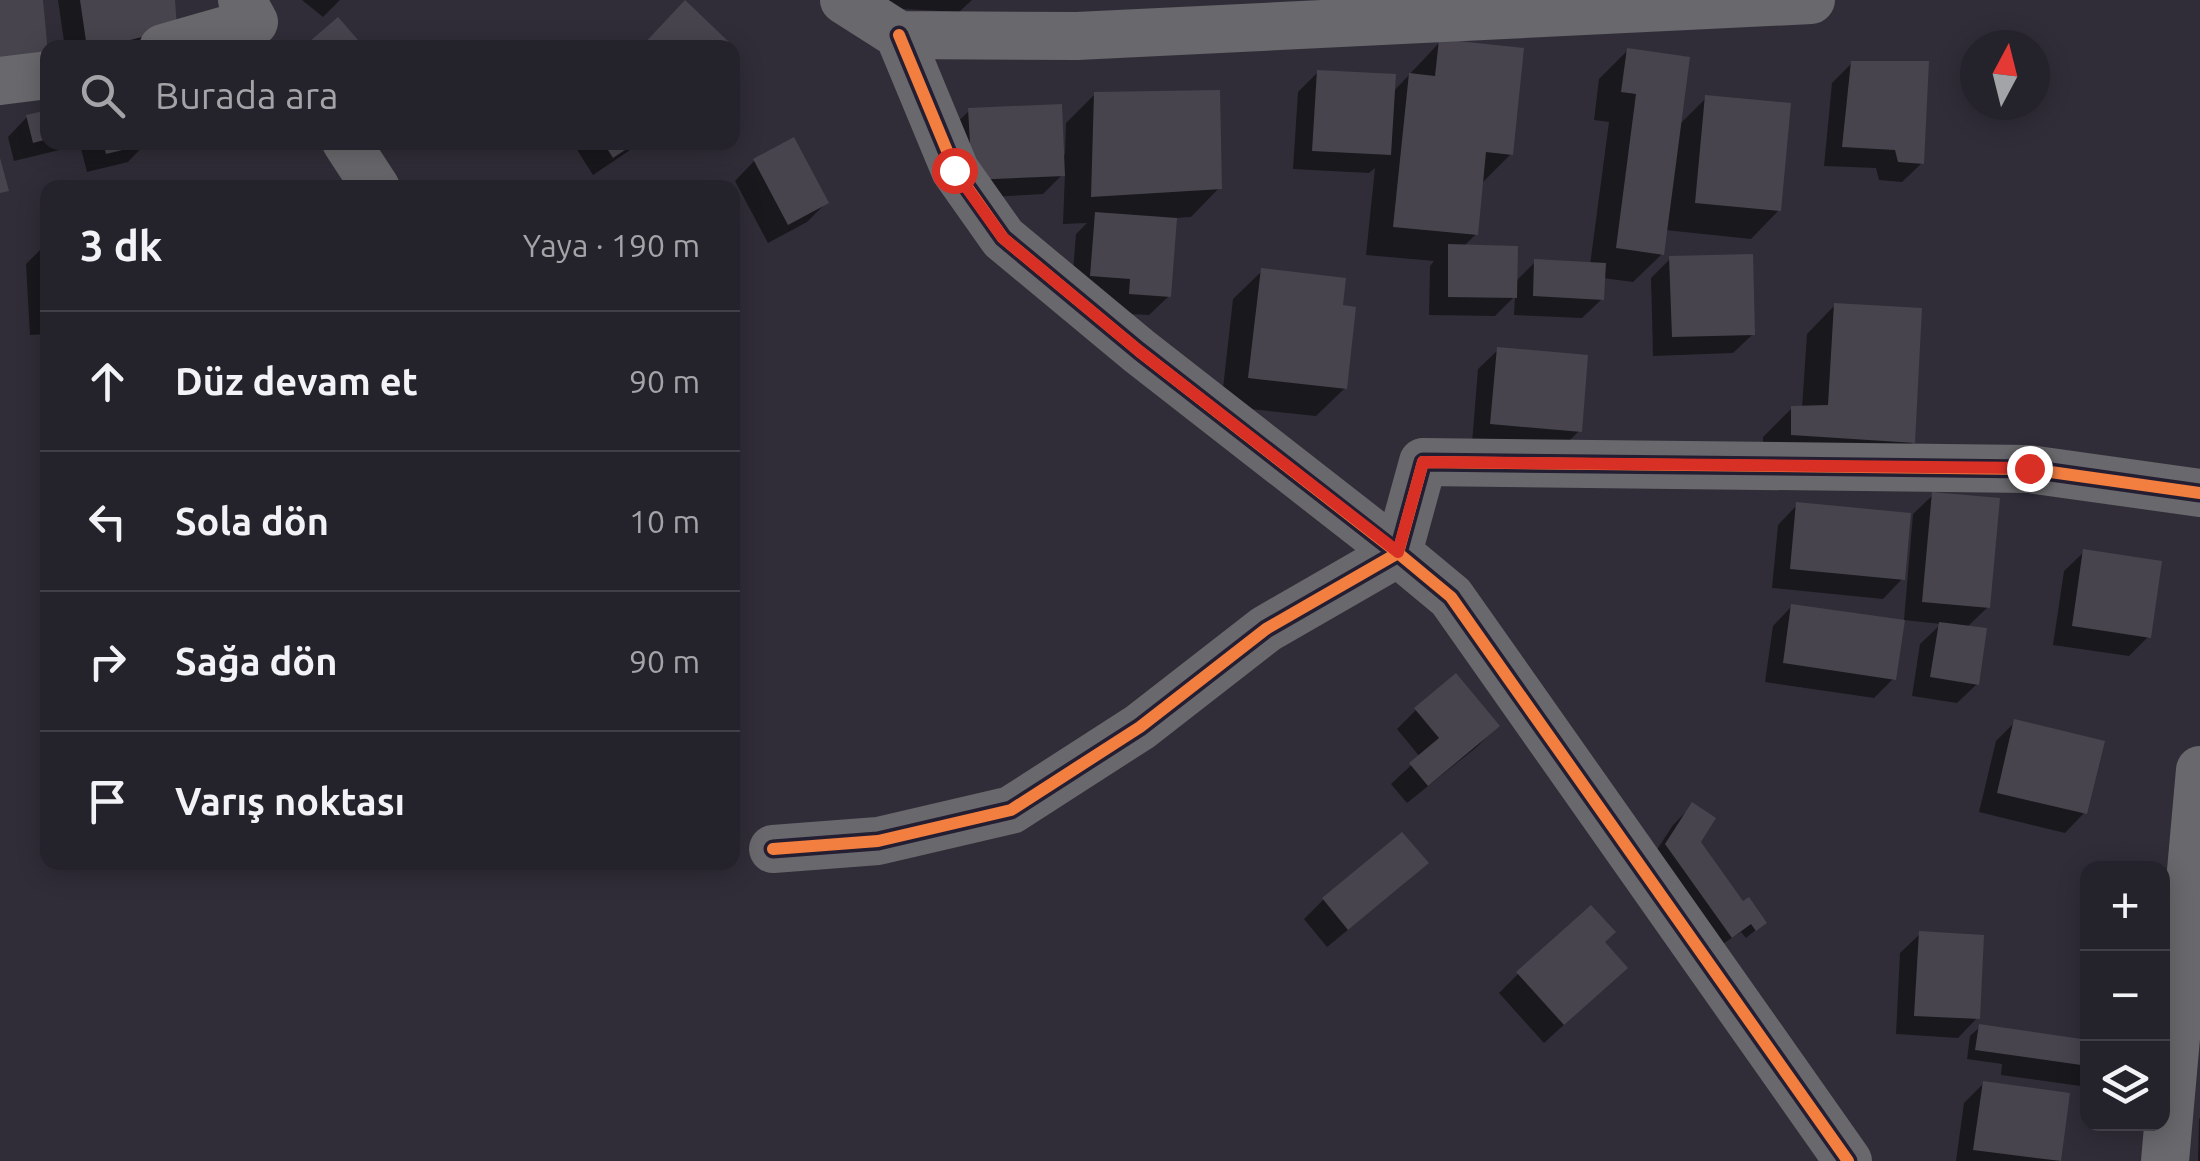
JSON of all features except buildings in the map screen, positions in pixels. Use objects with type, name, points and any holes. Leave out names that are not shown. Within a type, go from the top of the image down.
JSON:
[{"type":"street","points":[[844,0],[899,34],[1077,36],[1811,0]]},
{"type":"street","points":[[194,40],[260,23]]},
{"type":"street","points":[[899,34],[954,170],[1003,238],[1139,351],[1398,552],[1450,598],[1848,1161]]},
{"type":"street","points":[[0,81],[40,76]]},
{"type":"street","points":[[351,150],[371,180]]},
{"type":"street","points":[[773,850],[878,841],[1012,810],[1140,727],[1266,629],[1398,552],[1423,462],[2029,468],[2200,493]]},
{"type":"street","points":[[2165,1161],[2200,770]]},
{"type":"cycle path","points":[[899,35],[955,170],[1003,238],[1139,351],[1451,597],[1848,1161]]},
{"type":"cycle path","points":[[773,849],[878,841],[1011,810],[1140,727],[1266,629],[1398,553],[1423,462],[2029,469],[2200,493]]},
{"type":"route","points":[[954,170],[1003,238],[1139,351],[1398,552],[1423,462],[2029,468]]}]
